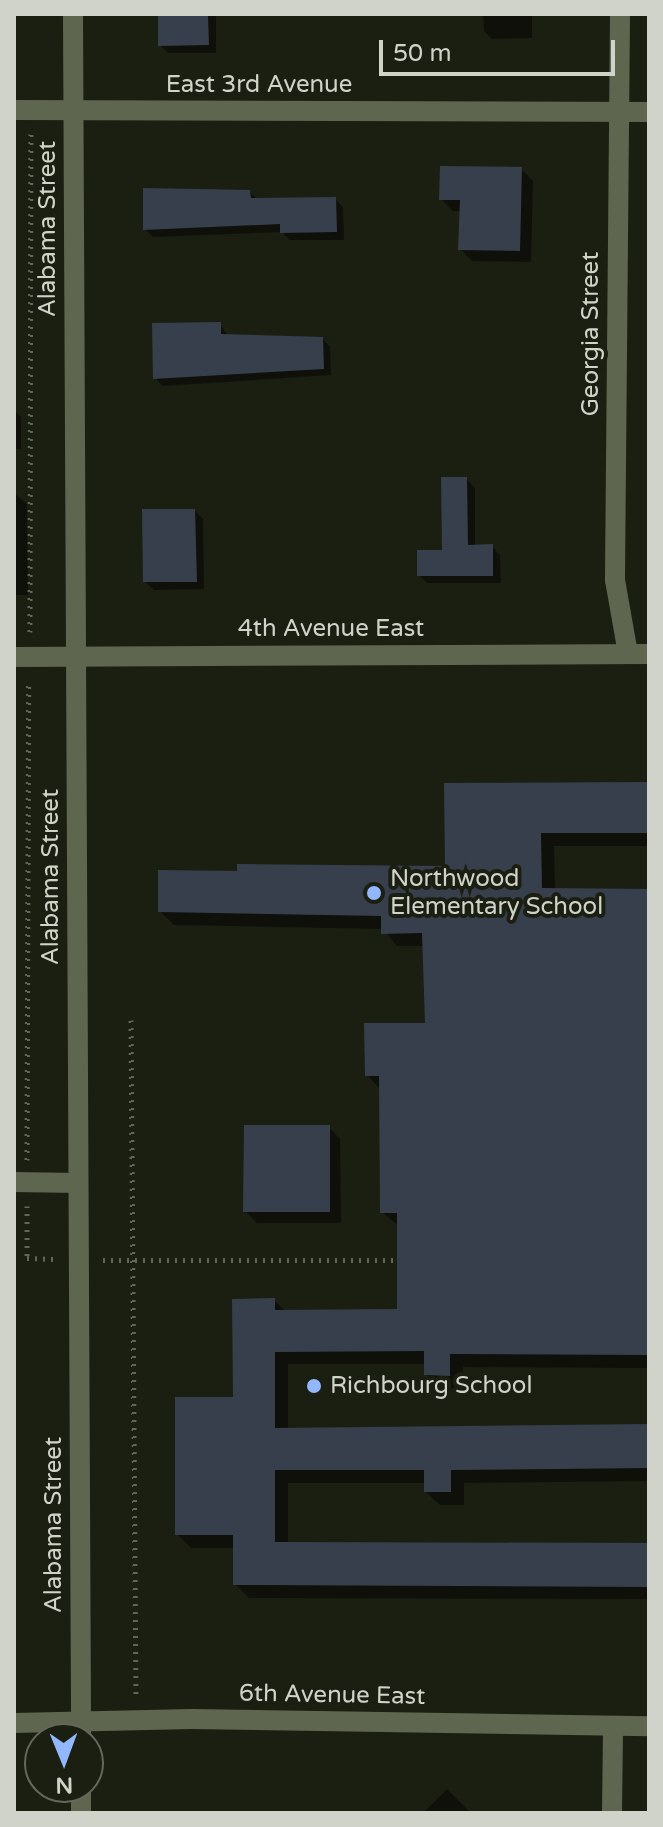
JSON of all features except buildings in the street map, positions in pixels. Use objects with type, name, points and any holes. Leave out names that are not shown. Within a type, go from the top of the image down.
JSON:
[{"type":"street","name":"Alabama Street","points":[[73,14],[81,1723]]},
{"type":"street","name":"Georgia Street","points":[[620,14],[615,580],[628,654]]},
{"type":"street","name":"East 3rd Avenue","points":[[14,110],[649,112]]},
{"type":"street","name":"4th Avenue East","points":[[14,657],[649,654]]},
{"type":"street","points":[[14,1182],[78,1183]]},
{"type":"street","name":"6th Avenue East","points":[[104,1727],[137,1721],[649,1726]]},
{"type":"street","points":[[612,1813],[613,1726]]},
{"type":"path","points":[[131,1020],[137,1721]]},
{"type":"place","name":"Northwood Elementary School","points":[[374,893]]},
{"type":"place","name":"Richbourg School","points":[[314,1386]]}]
